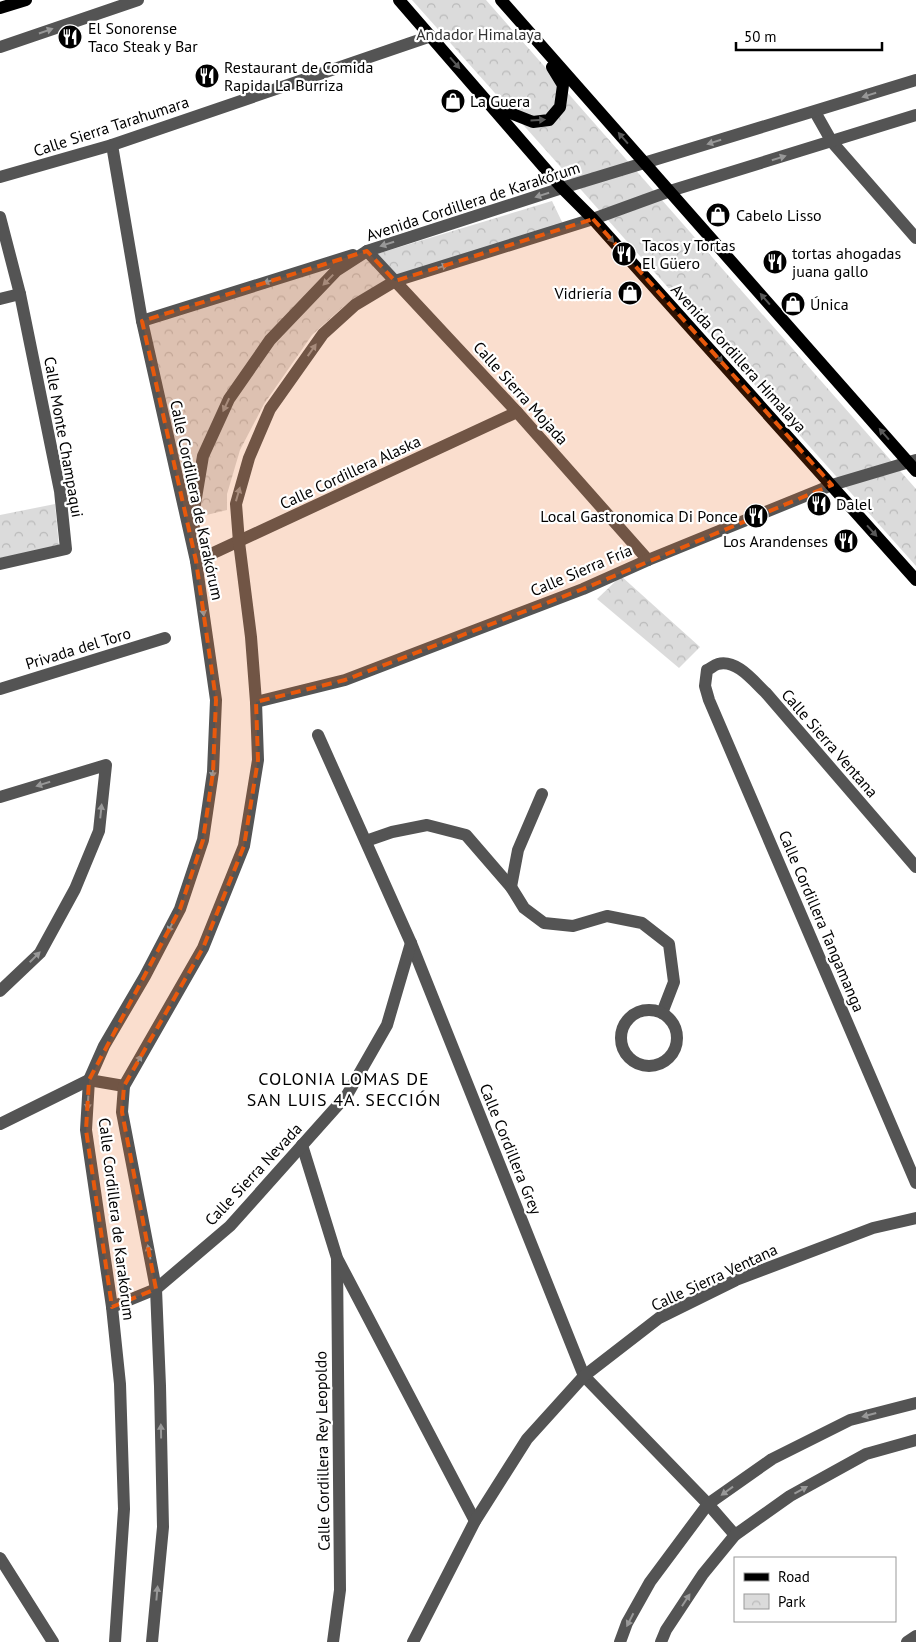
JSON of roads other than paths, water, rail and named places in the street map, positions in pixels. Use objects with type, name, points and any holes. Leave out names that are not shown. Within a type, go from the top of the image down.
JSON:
[{"type":"main road","points":[[0,8],[26,0]]},
{"type":"main road","name":"Avenida Cordillera Himalaya","points":[[399,0],[562,188],[593,219],[916,580]]},
{"type":"main road","points":[[501,0],[913,464]]},
{"type":"main road","points":[[492,106],[533,122],[549,120],[560,107],[563,85],[536,40]]},
{"type":"street","points":[[0,47],[138,0]]},
{"type":"street","name":"Calle Sierra Tarahumara","points":[[0,177],[112,145],[431,36]]},
{"type":"street","name":"Avenida Cordillera de Karakórum","points":[[196,561],[193,516],[203,456],[229,398],[270,340],[336,272],[367,251],[562,188],[916,80]]},
{"type":"street","points":[[815,112],[832,142],[916,238]]},
{"type":"street","points":[[239,542],[236,504],[249,458],[270,409],[323,334],[355,305],[395,281],[593,219],[670,191],[916,115]]},
{"type":"street","name":"Calle Cordillera de Karakórum","points":[[112,145],[142,321],[196,561],[216,700],[213,772],[203,840],[180,909],[145,976],[104,1046],[89,1080],[86,1130],[112,1307],[120,1384],[124,1510],[115,1642]]},
{"type":"street","name":"Calle Monte Champaqui","points":[[0,217],[20,294],[60,491],[66,549],[0,564]]},
{"type":"street","points":[[142,321],[367,251]]},
{"type":"street","name":"Calle Sierra Mojada","points":[[367,251],[517,412],[648,560]]},
{"type":"street","points":[[0,299],[20,294]]},
{"type":"street","name":"Calle Cordillera Alaska","points":[[196,561],[517,412]]},
{"type":"street","name":"Calle Sierra Fría","points":[[256,702],[344,680],[583,589],[648,560],[832,485],[913,464]]},
{"type":"street","name":"Calle Cordillera de Karakórum","points":[[152,1642],[162,1527],[160,1386],[156,1289],[122,1112],[124,1086],[203,948],[244,846],[258,760],[251,637],[239,542]]},
{"type":"street","name":"Privada del Toro","points":[[0,689],[164,638]]},
{"type":"street","name":"Calle Sierra Ventana","points":[[707,670],[718,664],[728,664],[740,669],[766,693],[916,867]]},
{"type":"street","name":"Calle Cordillera Tangamanga","points":[[707,670],[705,686],[709,700],[916,1183]]},
{"type":"street","name":"Calle Cordillera Grey","points":[[318,735],[411,943],[584,1376],[708,1504],[735,1535]]},
{"type":"street","points":[[0,991],[40,953],[75,888],[99,831],[106,765],[1,799]]},
{"type":"street","points":[[511,887],[518,850],[542,794]]},
{"type":"street","points":[[366,841],[392,832],[427,825],[466,835],[511,887],[524,908],[544,923],[573,926],[607,916],[642,923],[669,944],[674,982],[662,1013]]},
{"type":"street","name":"Calle Sierra Nevada","points":[[112,1307],[156,1289],[230,1226],[347,1095],[386,1025],[411,943]]},
{"type":"street","points":[[648,1009],[662,1013],[672,1021],[676,1029],[678,1038],[676,1048],[670,1057],[654,1066],[634,1062],[623,1048],[621,1039],[622,1030],[626,1022],[639,1011],[648,1009]]},
{"type":"street","points":[[0,1124],[89,1080],[124,1086]]},
{"type":"street","name":"Calle Cordillera Rey Leopoldo","points":[[302,1145],[337,1258],[475,1522]]},
{"type":"street","name":"Calle Sierra Ventana","points":[[413,1642],[475,1522],[527,1439],[584,1376],[659,1318],[736,1280],[874,1228],[916,1218]]},
{"type":"street","name":"Calle Cordillera Rey Leopoldo","points":[[333,1642],[340,1590],[337,1258]]},
{"type":"street","points":[[620,1642],[627,1623],[650,1582],[708,1504],[772,1459],[850,1420],[916,1402]]},
{"type":"street","points":[[660,1642],[704,1574],[735,1535],[790,1496],[866,1454],[916,1440]]},
{"type":"street","points":[[0,1558],[53,1642]]},
{"type":"street","points":[[907,1642],[916,1636]]},
{"type":"place","name":"El Sonorense Taco Steak y Bar","points":[[70,37]]},
{"type":"place","name":"Restaurant de Comida Rapida La Burriza","points":[[207,76]]},
{"type":"place","name":"La Guera","points":[[453,101]]},
{"type":"place","name":"Cabelo Lisso","points":[[718,215]]},
{"type":"place","name":"Tacos y Tortas El Güero","points":[[624,254]]},
{"type":"place","name":"tortas ahogadas juana gallo","points":[[775,262]]},
{"type":"place","name":"Vidriería","points":[[630,293]]},
{"type":"place","name":"Única","points":[[793,304]]},
{"type":"place","name":"Dalel","points":[[819,504]]},
{"type":"place","name":"Local Gastronomica Di Ponce","points":[[756,516]]},
{"type":"place","name":"Los Arandenses","points":[[846,541]]},
{"type":"district","name":"COLONIA LOMAS DE SAN LUIS 4A. SECCIÓN","points":[[344,1088]]},
{"type":"park label","name":"Andador Himalaya","points":[[479,34]]}]
